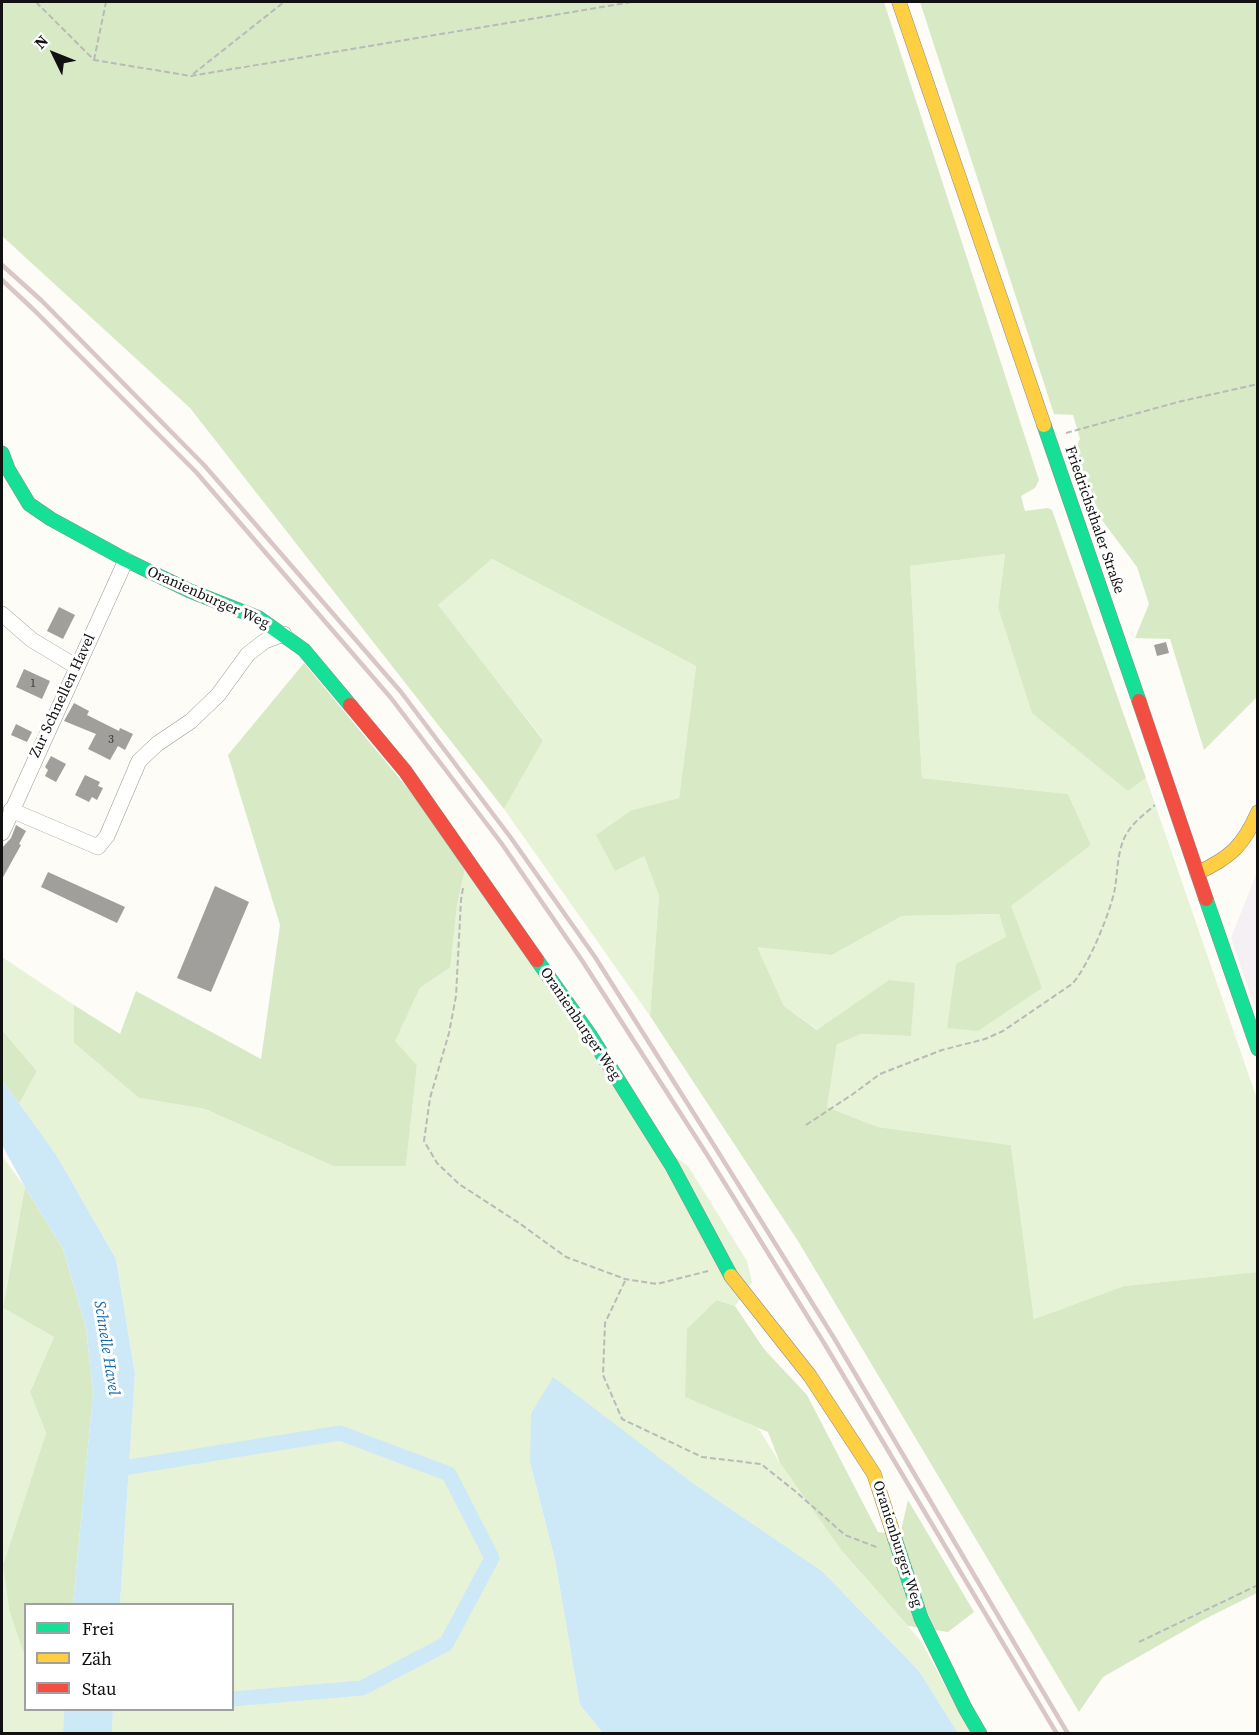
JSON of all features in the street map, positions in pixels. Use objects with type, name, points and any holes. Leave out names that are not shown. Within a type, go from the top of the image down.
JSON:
[{"type":"street","name":"Friedrichsthaler Straße","points":[[899,2],[1257,1049]]},
{"type":"street","name":"Oranienburger Weg","points":[[2,453],[5,470],[29,504],[51,519],[126,560],[190,591],[259,618],[284,634],[304,650],[405,771],[590,1035],[672,1166],[731,1276],[810,1376],[874,1474],[921,1618],[980,1734]]},
{"type":"street","name":"Zur Schnellen Havel","points":[[2,833],[126,560]]},
{"type":"street","points":[[2,614],[32,640],[77,667]]},
{"type":"street","points":[[11,810],[98,847],[107,836],[139,761],[157,744],[190,721],[218,695],[248,654],[265,641],[284,634]]},
{"type":"street","points":[[1197,873],[1224,860],[1240,847],[1250,831],[1257,812]]},
{"type":"path","points":[[36,2],[94,60],[191,76],[632,2]]},
{"type":"path","points":[[94,60],[105,2]]},
{"type":"path","points":[[191,76],[284,2]]},
{"type":"path","points":[[1049,438],[1178,402],[1257,384]]},
{"type":"path","points":[[806,1125],[880,1074],[942,1050],[985,1039],[1003,1031],[1072,984],[1081,974],[1091,954],[1114,891],[1121,849],[1128,830],[1158,802],[1171,796]]},
{"type":"path","points":[[469,864],[461,900],[456,996],[449,1033],[430,1098],[424,1141],[437,1163],[459,1184],[566,1257],[625,1280],[657,1284],[694,1276],[725,1264]]},
{"type":"path","points":[[625,1280],[605,1323],[603,1375],[622,1419],[702,1457],[761,1464],[845,1535],[901,1557]]},
{"type":"path","points":[[1139,1642],[1257,1585]]},
{"type":"shaded area","points":[[1257,872],[1257,1014],[1231,938]]},
{"type":"green space","points":[[2,2],[884,2],[1039,480],[1035,488],[1021,496],[1025,511],[1048,508],[1052,510],[1146,778],[1128,791],[1032,713],[998,607],[1005,554],[910,566],[922,778],[1068,794],[1091,845],[1011,906],[1042,988],[978,1031],[947,1028],[956,964],[1006,937],[999,914],[902,916],[832,955],[757,947],[784,1006],[817,1030],[889,980],[915,983],[911,1036],[861,1034],[837,1044],[827,1107],[878,1127],[1011,1145],[1034,1319],[1124,1286],[1257,1272],[1257,1593],[1203,1620],[1103,1677],[1079,1712],[798,1241],[650,1016],[659,896],[644,856],[615,871],[596,835],[632,810],[679,798],[696,666],[492,559],[438,605],[543,740],[504,809],[190,408],[2,236]]},
{"type":"green space","points":[[920,2],[1257,2],[1257,697],[1204,750],[1170,639],[1135,638],[1149,604],[1137,567],[1102,520],[1086,481],[1076,448],[1080,439],[1073,415],[1054,414]]},
{"type":"green space","points":[[1005,554],[998,607],[1128,791],[1146,778],[1257,1099],[1257,1272],[1124,1286],[1034,1319],[1011,1145],[878,1127],[827,1107],[837,1043],[861,1034],[911,1036],[889,981],[818,1030],[784,1006],[756,946],[832,955],[902,916],[999,914],[1006,937],[1032,993],[1041,988],[1010,906],[1091,845],[1068,794],[922,778],[910,566]]},
{"type":"green space","points":[[492,559],[696,666],[679,798],[632,810],[644,856],[659,896],[650,1016],[504,809],[543,739],[437,605]]},
{"type":"green space","points":[[304,663],[467,860],[457,906],[450,968],[420,988],[395,1041],[417,1065],[406,1166],[333,1166],[205,1109],[139,1098],[74,1043],[74,1005],[120,1034],[136,991],[261,1059],[280,925],[228,755]]},
{"type":"green space","points":[[467,860],[647,1136],[688,1166],[747,1261],[752,1282],[735,1306],[717,1300],[685,1396],[758,1428],[841,1550],[921,1641],[971,1733],[958,1733],[919,1671],[822,1571],[691,1482],[530,1462],[555,1560],[580,1705],[603,1733],[112,1733],[113,1711],[234,1711],[234,1603],[120,1603],[135,1374],[116,1259],[57,1156],[19,1104],[37,1071],[2,1030],[2,957],[74,1005],[74,1043],[139,1098],[205,1109],[333,1166],[406,1166],[417,1065],[394,1041],[420,988],[449,969],[457,907]]},
{"type":"green space","points":[[2,1030],[37,1071],[19,1104],[2,1080]]},
{"type":"green space","points":[[2,1156],[25,1187],[3,1308],[54,1337],[30,1392],[46,1433],[3,1565],[9,1610],[24,1652],[24,1711],[64,1711],[63,1733],[2,1733]]},
{"type":"green space","points":[[25,1187],[63,1249],[86,1328],[93,1394],[73,1603],[24,1603],[24,1652],[9,1610],[3,1565],[46,1433],[30,1392],[54,1337],[3,1308]]},
{"type":"green space","points":[[717,1300],[735,1306],[764,1349],[807,1395],[878,1532],[900,1535],[908,1500],[974,1612],[948,1632],[908,1626],[841,1550],[780,1463],[768,1432],[685,1397],[687,1329]]},
{"type":"water","name":"Schnelle Havel","points":[[2,1080],[57,1156],[116,1259],[135,1374],[120,1603],[73,1603],[93,1394],[86,1328],[63,1249],[2,1145]]},
{"type":"water","points":[[553,1377],[691,1482],[822,1571],[919,1671],[958,1733],[603,1733],[580,1705],[555,1560],[530,1462],[531,1414]]},
{"type":"water","points":[[64,1711],[113,1711],[112,1733],[63,1733]]},
{"type":"building","points":[[59,607],[75,615],[63,639],[47,631]]},
{"type":"building","points":[[1166,642],[1169,653],[1157,656],[1154,645]]},
{"type":"building","points":[[24,669],[50,681],[42,699],[16,687]]},
{"type":"building","points":[[74,703],[89,711],[87,715],[119,731],[120,728],[133,734],[125,750],[118,746],[110,760],[88,749],[96,734],[64,721]]},
{"type":"building","points":[[16,724],[32,732],[27,742],[11,735]]},
{"type":"building","points":[[51,756],[66,764],[56,782],[45,776],[48,770],[45,767]]},
{"type":"building","points":[[85,775],[100,782],[98,786],[103,788],[97,800],[92,797],[89,802],[75,795]]},
{"type":"building","points":[[16,825],[26,831],[2,879],[2,848],[11,838]]},
{"type":"building","points":[[48,872],[125,907],[117,923],[41,887]]},
{"type":"building","points":[[215,886],[249,902],[211,992],[177,978]]},
{"type":"waterway","points":[[111,1470],[340,1433],[449,1474],[492,1558],[446,1644],[362,1688],[234,1699]]},
{"type":"railway","points":[[2,265],[42,301],[204,465],[401,692],[511,838],[595,957],[834,1338],[1068,1734]]},
{"type":"railway","points":[[2,280],[196,472],[391,698],[502,844],[583,962],[706,1153],[824,1343],[1057,1734]]},
{"type":"traffic: fast","points":[[1044,425],[1139,701]]},
{"type":"traffic: fast","points":[[2,453],[8,469],[29,504],[51,519],[126,560],[190,591],[259,618],[304,650],[350,705]]},
{"type":"traffic: fast","points":[[1206,899],[1258,1049]]},
{"type":"traffic: fast","points":[[537,960],[590,1035],[672,1166],[731,1276]]},
{"type":"traffic: fast","points":[[895,1539],[921,1618],[980,1734]]},
{"type":"traffic: slow","points":[[899,2],[1044,425]]},
{"type":"traffic: slow","points":[[1197,873],[1234,850],[1247,834],[1258,812]]},
{"type":"traffic: slow","points":[[731,1276],[810,1376],[874,1474],[895,1539]]},
{"type":"traffic: jam","points":[[1139,701],[1206,899]]},
{"type":"traffic: jam","points":[[350,705],[405,771],[537,960]]}]
